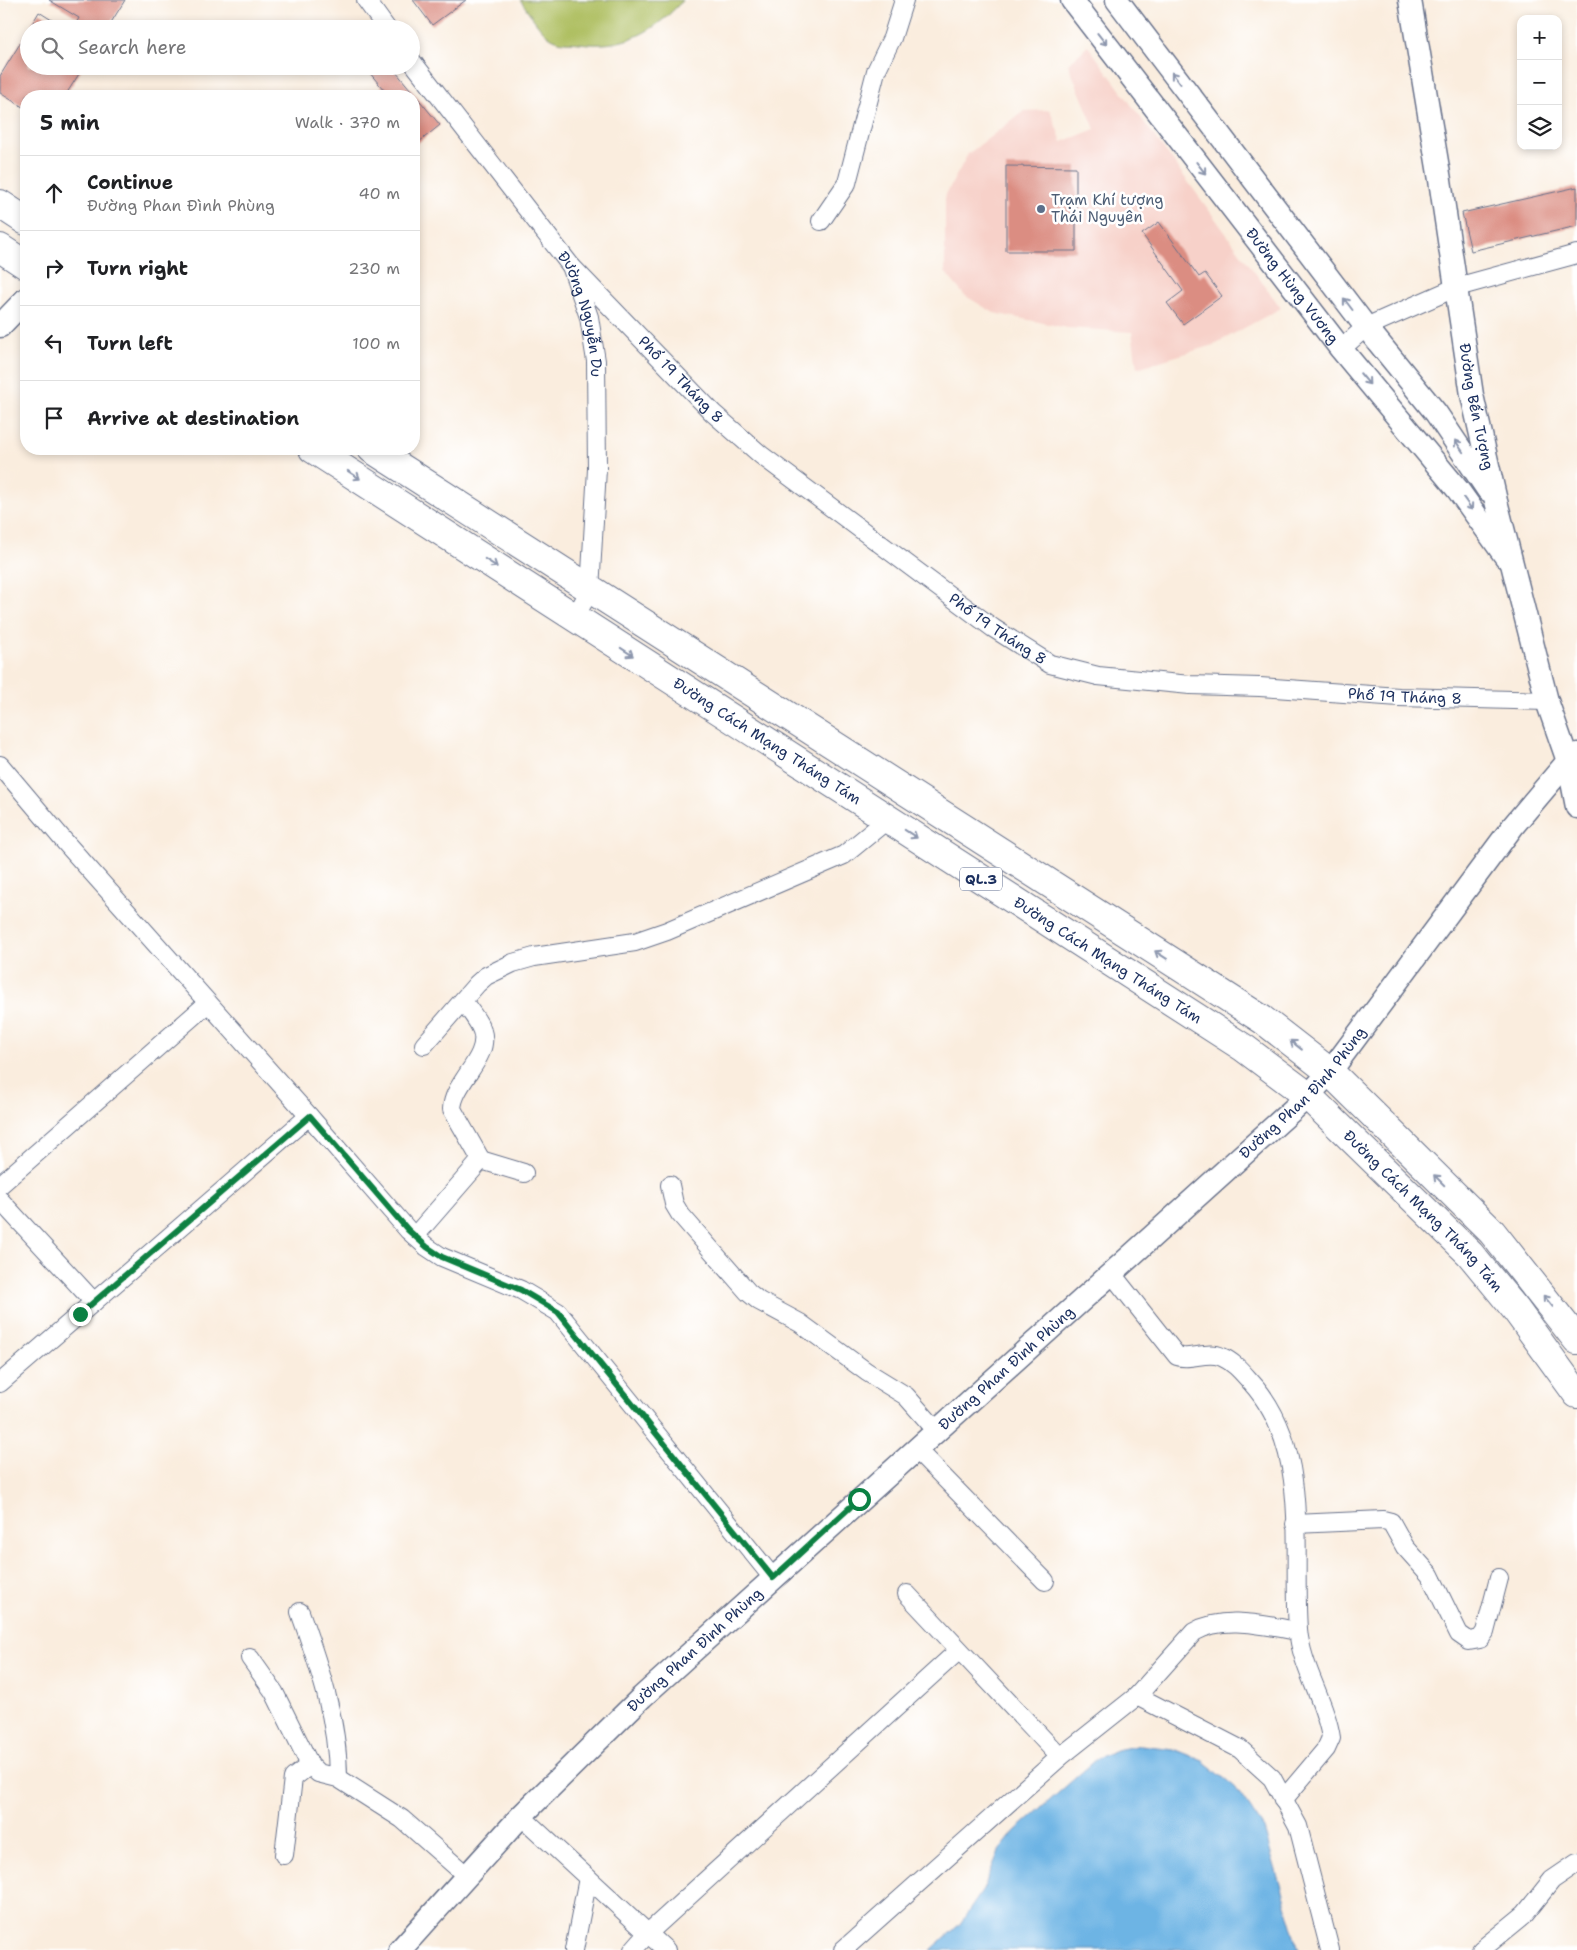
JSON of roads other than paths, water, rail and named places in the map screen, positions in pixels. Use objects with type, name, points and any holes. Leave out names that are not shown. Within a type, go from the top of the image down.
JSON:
[{"type":"highway","points":[[0,204],[20,217]]},
{"type":"highway","points":[[0,248],[20,261]]},
{"type":"highway","name":"Đường Cách Mạng Tháng Tám","points":[[322,455],[1244,1048],[1308,1096],[1470,1254],[1516,1310],[1577,1394]]},
{"type":"highway","name":"Đường Cách Mạng Tháng Tám","points":[[381,455],[1263,1020],[1330,1072],[1492,1232],[1577,1340]]},
{"type":"street","points":[[366,0],[380,20]]},
{"type":"street","points":[[821,221],[847,183],[876,71],[892,38],[904,0]]},
{"type":"street","name":"Đường Hùng Vương","points":[[1072,0],[1341,349],[1458,490],[1515,569]]},
{"type":"street","points":[[1117,0],[1366,327],[1436,413],[1496,501]]},
{"type":"street","name":"Đường Bến Tượng","points":[[1410,0],[1457,287],[1472,395],[1496,501],[1548,701],[1572,758],[1577,808]]},
{"type":"street","name":"Đường Nguyễn Du","points":[[420,72],[571,266],[589,318],[596,361],[597,469],[590,590],[575,617]]},
{"type":"street","points":[[1172,130],[1200,108]]},
{"type":"street","points":[[1341,349],[1366,327],[1457,287],[1577,254]]},
{"type":"street","name":"Phố 19 Tháng 8","points":[[571,266],[713,413],[761,456],[994,628],[1050,664],[1098,676],[1190,685],[1260,687],[1399,697],[1548,701]]},
{"type":"street","points":[[0,326],[20,306]]},
{"type":"street","name":"Đường Phan Đình Phùng","points":[[400,1950],[521,1816],[642,1698],[1308,1096],[1330,1072],[1513,826],[1572,758]]},
{"type":"street","points":[[0,765],[415,1236],[442,1257],[521,1290],[558,1312],[773,1578]]},
{"type":"street","points":[[424,1045],[486,976],[513,963],[534,957],[635,942],[666,931],[811,871],[844,855],[888,819]]},
{"type":"street","points":[[463,1001],[482,1030],[484,1044],[452,1102],[452,1109],[482,1160],[524,1173]]},
{"type":"street","points":[[0,1185],[208,1003]]},
{"type":"street","points":[[0,1383],[310,1116]]},
{"type":"street","points":[[415,1236],[482,1160]]},
{"type":"street","points":[[670,1184],[674,1204],[680,1214],[748,1292],[759,1301],[800,1323],[868,1372],[906,1396],[936,1431]]},
{"type":"street","points":[[0,1200],[94,1302]]},
{"type":"street","points":[[1112,1274],[1177,1356],[1188,1357],[1211,1354],[1221,1356],[1235,1365],[1261,1393],[1277,1418],[1286,1441],[1292,1471],[1298,1631],[1313,1685],[1331,1738],[1326,1749],[1283,1800]]},
{"type":"street","points":[[916,1449],[1045,1581]]},
{"type":"street","points":[[1295,1524],[1383,1520],[1391,1522],[1405,1547],[1430,1575],[1459,1634],[1469,1642],[1480,1639],[1485,1632],[1499,1578]]},
{"type":"street","points":[[907,1594],[958,1651],[1060,1757]]},
{"type":"street","points":[[300,1612],[321,1670],[330,1709],[338,1754],[338,1778]]},
{"type":"street","points":[[843,1950],[1060,1757],[1137,1696],[1194,1632],[1203,1626],[1217,1623],[1241,1623],[1298,1631]]},
{"type":"street","points":[[633,1950],[647,1934],[958,1651]]},
{"type":"street","points":[[250,1658],[274,1692],[310,1765],[318,1773],[338,1778],[402,1819],[467,1876]]},
{"type":"street","points":[[1137,1696],[1240,1749],[1272,1778],[1298,1826],[1330,1950]]},
{"type":"street","points":[[284,1855],[293,1778],[310,1765]]},
{"type":"street","points":[[521,1816],[666,1950]]},
{"type":"street","points":[[1481,1950],[1525,1914],[1552,1880],[1577,1863]]},
{"type":"street","points":[[574,1950],[588,1878]]},
{"type":"water","points":[[1141,1745],[1173,1749],[1203,1761],[1235,1787],[1264,1829],[1299,1950],[931,1950],[960,1924],[983,1890],[999,1851],[1015,1831],[1098,1758],[1116,1750]]},
{"type":"place","name":"Trạm Khí tượng Thái Nguyên","points":[[1041,209]]}]
